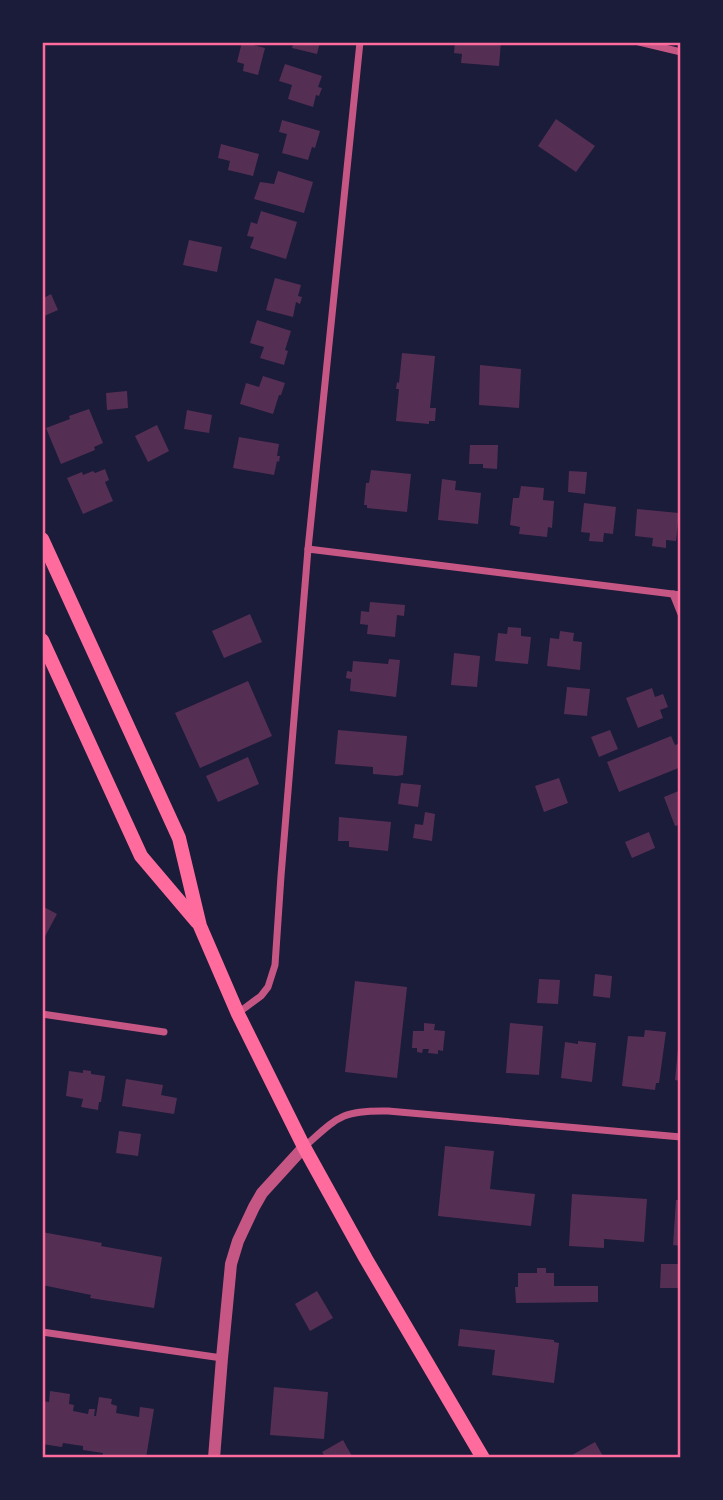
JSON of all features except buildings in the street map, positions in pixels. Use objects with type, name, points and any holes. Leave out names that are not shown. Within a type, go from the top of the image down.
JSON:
[{"type":"main road","points":[[42,540],[179,838],[200,926],[238,1014],[304,1147],[366,1259],[483,1458]]},
{"type":"main road","points":[[42,640],[141,856],[200,926]]},
{"type":"street","points":[[238,1014],[268,987],[275,965],[308,549],[360,42]]},
{"type":"street","points":[[639,42],[681,52]]},
{"type":"street","points":[[308,549],[677,594],[681,614]]},
{"type":"street","points":[[42,1014],[164,1032]]},
{"type":"street","points":[[214,1458],[232,1264],[238,1241],[262,1193],[304,1147],[336,1118],[346,1113],[367,1110],[388,1111],[681,1137]]},
{"type":"street","points":[[42,1332],[222,1358]]}]
